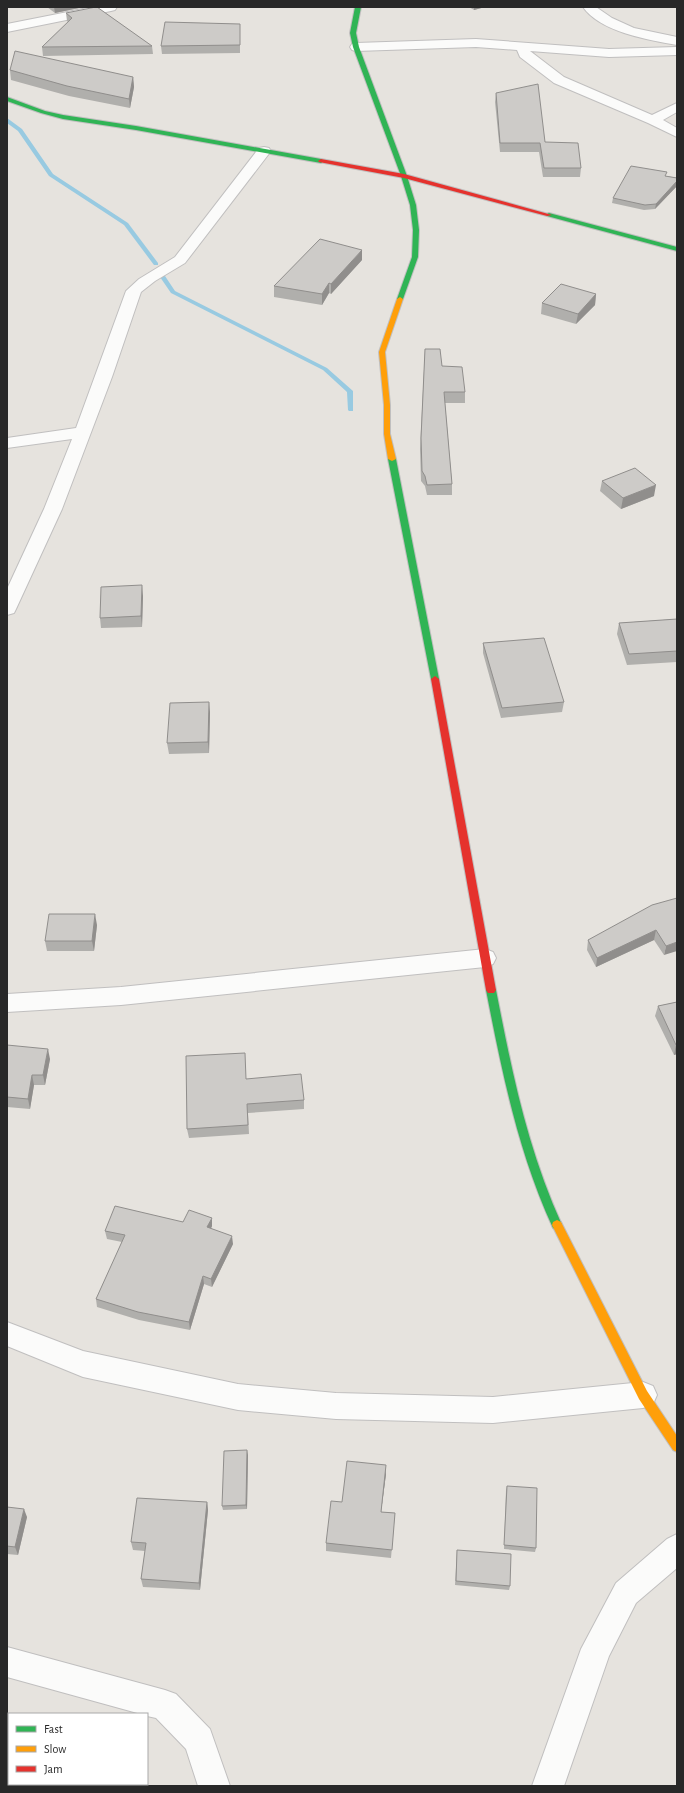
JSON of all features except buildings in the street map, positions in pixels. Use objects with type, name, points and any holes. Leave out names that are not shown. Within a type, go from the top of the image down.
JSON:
[{"type":"street","points":[[7,28],[111,7]]},
{"type":"street","points":[[358,7],[353,33],[356,47],[364,72],[404,176],[413,205],[416,230],[415,257],[389,326],[382,352],[387,405],[387,434],[427,636],[485,958],[513,1103],[542,1194],[570,1254],[643,1395],[677,1446]]},
{"type":"street","points":[[589,7],[610,23],[657,38],[677,41]]},
{"type":"street","points":[[356,47],[468,43],[609,53],[677,51]]},
{"type":"street","points":[[522,47],[525,54],[559,80],[653,120],[677,133]]},
{"type":"street","points":[[7,99],[43,112],[64,117],[404,176],[677,249]]},
{"type":"street","points":[[653,120],[677,107]]},
{"type":"street","points":[[7,609],[53,509],[104,377],[134,291],[143,282],[168,269],[180,260],[264,152]]},
{"type":"street","points":[[7,443],[82,432]]},
{"type":"street","points":[[7,1003],[121,996],[485,958]]},
{"type":"street","points":[[7,1334],[83,1364],[238,1397],[321,1405],[493,1410],[643,1395]]},
{"type":"street","points":[[548,1786],[596,1649],[626,1593],[677,1549]]},
{"type":"street","points":[[7,1662],[165,1705],[199,1740],[214,1786]]},
{"type":"waterway","points":[[7,120],[20,130],[51,175],[126,224],[156,264]]},
{"type":"waterway","points":[[163,277],[173,292],[325,369],[350,391],[351,410]]},
{"type":"traffic: fast","points":[[358,7],[353,33],[356,47],[404,176],[413,205],[416,230],[415,257],[400,299]]},
{"type":"traffic: fast","points":[[7,99],[43,112],[63,117],[136,128],[321,161]]},
{"type":"traffic: fast","points":[[549,215],[677,249]]},
{"type":"traffic: fast","points":[[392,459],[435,679]]},
{"type":"traffic: fast","points":[[491,990],[509,1080],[524,1139],[544,1197],[557,1225]]},
{"type":"traffic: slow","points":[[392,459],[387,434],[387,405],[382,352],[400,299]]},
{"type":"traffic: slow","points":[[557,1225],[643,1395],[677,1446]]},
{"type":"traffic: jam","points":[[321,161],[404,176],[549,215]]},
{"type":"traffic: jam","points":[[435,679],[491,990]]}]
